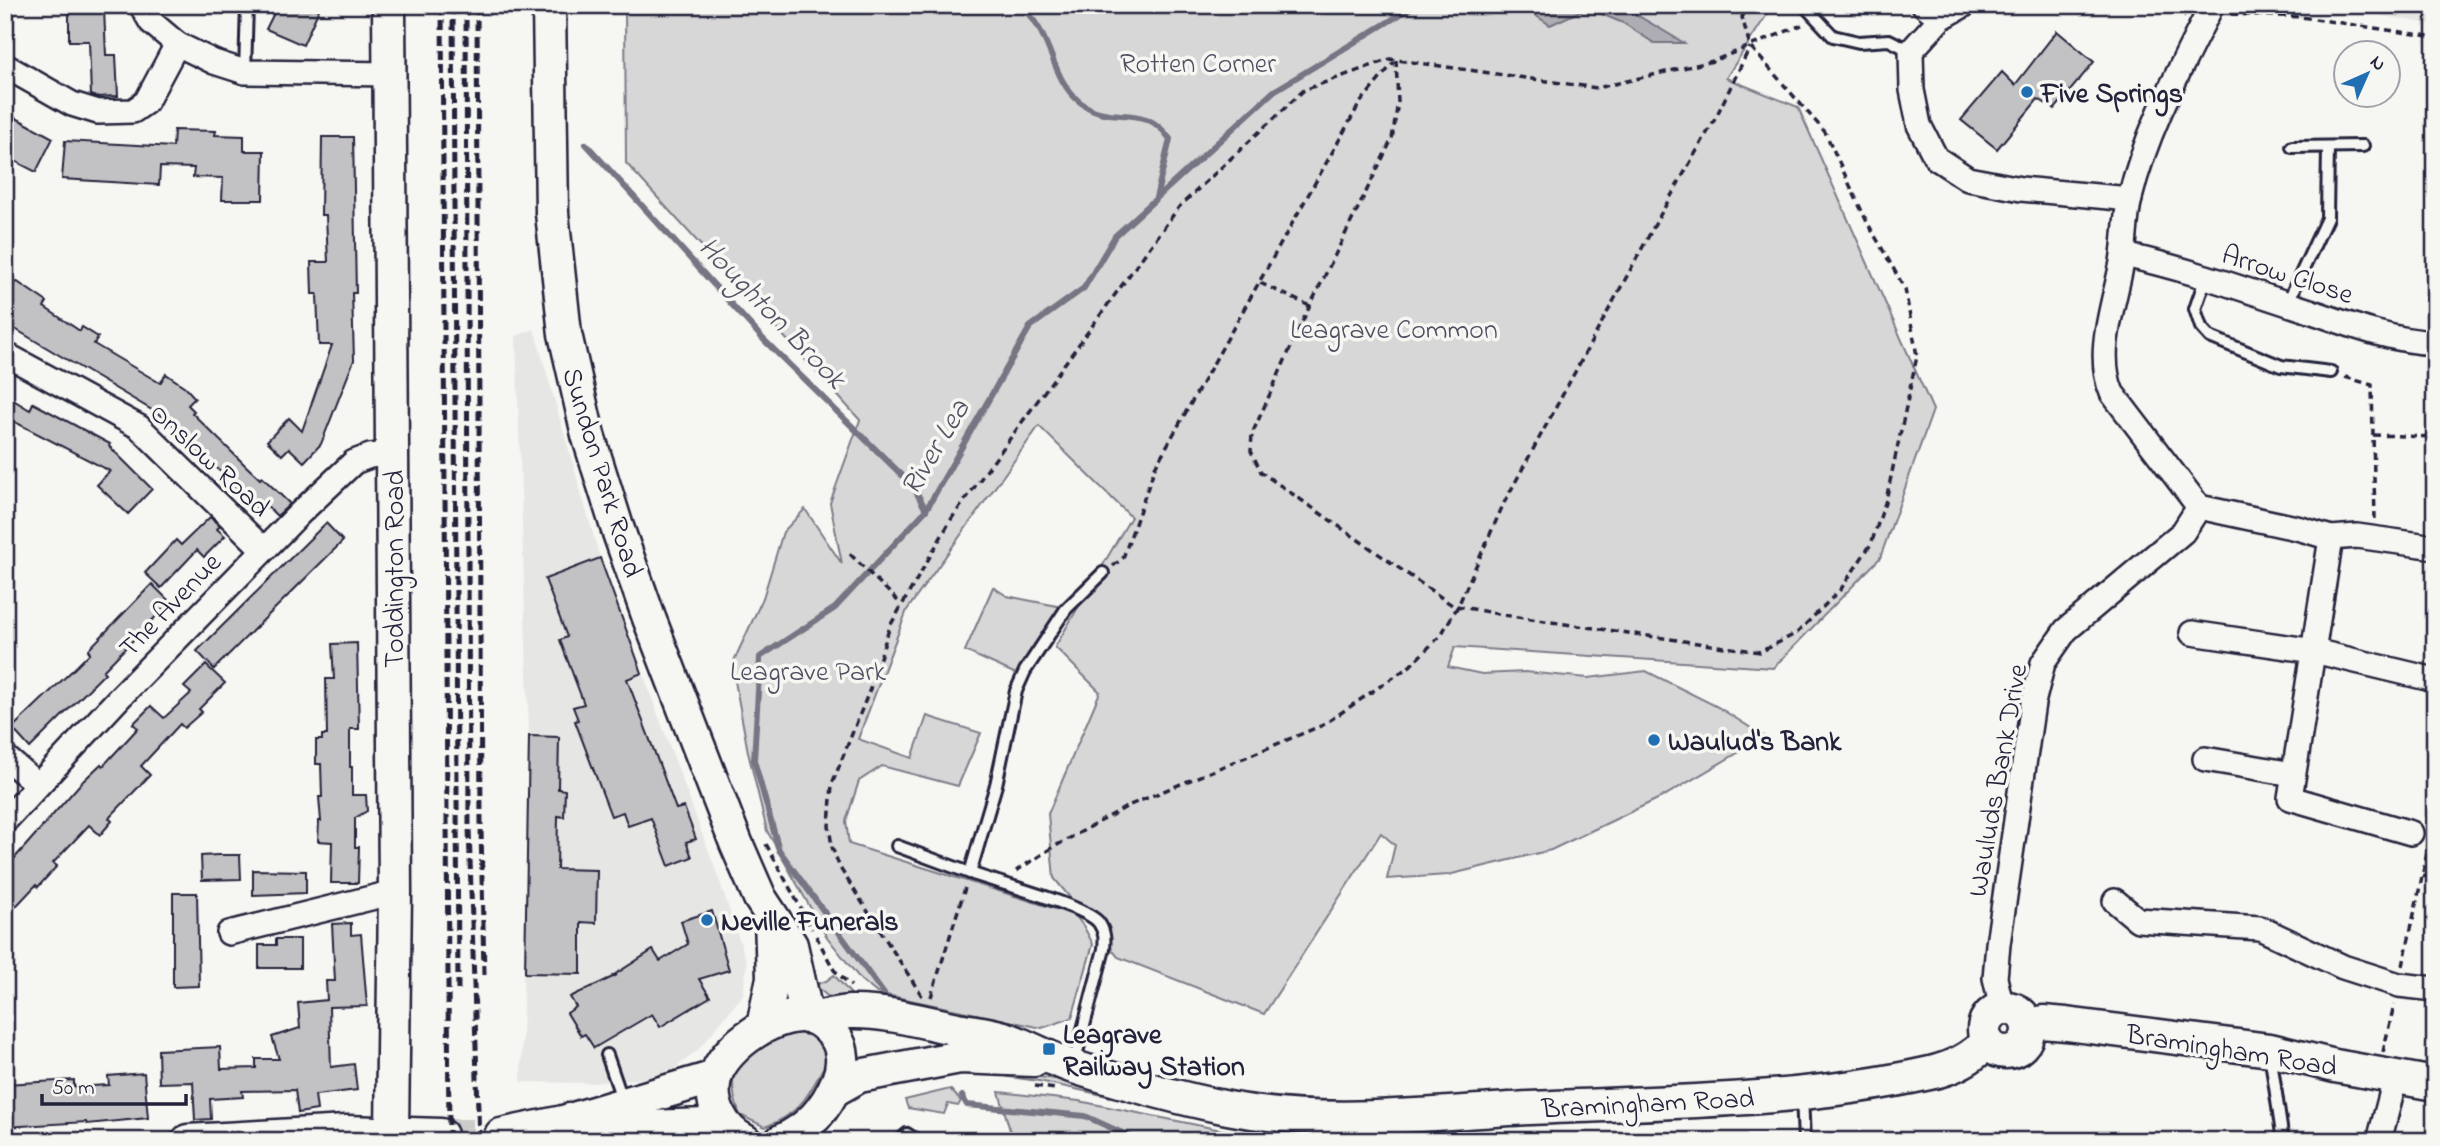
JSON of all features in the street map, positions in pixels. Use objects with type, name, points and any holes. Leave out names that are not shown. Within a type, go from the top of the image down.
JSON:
[{"type":"street","points":[[141,5],[151,22],[177,44],[214,62],[245,72],[390,74]]},
{"type":"street","name":"Toddington Road","points":[[389,5],[395,892],[392,1137]]},
{"type":"street","name":"Sundon Park Road","points":[[549,5],[552,213],[565,334],[588,435],[649,618],[736,843],[760,898],[791,945],[811,1018]]},
{"type":"street","points":[[1964,5],[1932,12],[1911,51],[1912,90],[1919,125],[1936,158],[1968,179],[2021,189],[2130,199]]},
{"type":"street","points":[[2222,10],[2151,136],[2130,199],[2124,255],[2104,358],[2105,376],[2112,393],[2199,508],[2332,538],[2370,537],[2435,547]]},
{"type":"street","points":[[7,67],[72,104],[98,112],[133,111],[146,102],[177,44]]},
{"type":"street","name":"Arrow Close","points":[[2124,255],[2171,265],[2349,325],[2414,342],[2435,343]]},
{"type":"street","name":"Onslow Road","points":[[5,354],[138,427],[263,549]]},
{"type":"street","name":"The Avenue","points":[[5,821],[263,549],[354,462],[370,456],[392,453]]},
{"type":"street","name":"Wauluds Bank Drive","points":[[2002,1007],[1995,978],[1998,944],[2033,703],[2043,663],[2066,630],[2183,532],[2199,508]]},
{"type":"street","points":[[2332,538],[2290,798],[2411,832]]},
{"type":"street","points":[[2192,633],[2314,651],[2435,680]]},
{"type":"street","points":[[5,757],[38,786]]},
{"type":"street","points":[[2205,759],[2293,774]]},
{"type":"street","points":[[229,933],[395,892]]},
{"type":"street","points":[[2115,901],[2138,920],[2260,928],[2343,967],[2399,985],[2435,989]]},
{"type":"street","name":"Sundon Park Road","points":[[763,1026],[772,978],[771,914]]},
{"type":"street","points":[[2002,1007],[2022,1014],[2028,1027],[2025,1041],[2013,1051],[1999,1051],[1987,1042],[1983,1028],[1989,1014],[2002,1007]]},
{"type":"street","name":"Bramingham Road","points":[[763,1026],[785,1018],[811,1018],[848,1012],[875,1013],[1009,1040],[1063,1064],[1202,1102],[1246,1111],[1304,1116],[1420,1117],[1501,1110],[1726,1100],[1801,1092],[1932,1073],[1974,1056],[1987,1042]]},
{"type":"street","points":[[781,1141],[815,1130],[842,1070],[842,1054],[838,1040],[827,1027],[811,1018]]},
{"type":"street","name":"Bramingham Road","points":[[2028,1027],[2043,1022],[2066,1024],[2270,1050],[2335,1066],[2435,1084]]},
{"type":"street","points":[[642,1124],[715,1077],[730,1053],[763,1026]]},
{"type":"street","name":"Bramingham Road","points":[[834,1090],[859,1076],[960,1057],[1063,1064]]},
{"type":"street","points":[[2379,1141],[2396,1076]]},
{"type":"street","points":[[501,1135],[563,1122],[642,1124],[726,1131],[718,1114],[715,1077]]},
{"type":"street","points":[[187,1141],[346,1132],[392,1137],[441,1135]]},
{"type":"lane","points":[[245,72],[247,5]]},
{"type":"lane","points":[[1804,5],[1833,36],[1858,42],[1889,40],[1911,51]]},
{"type":"lane","points":[[2292,146],[2363,146]]},
{"type":"lane","points":[[2287,304],[2327,218],[2328,147]]},
{"type":"lane","points":[[2206,277],[2195,309],[2201,327],[2210,337],[2281,366],[2331,372]]},
{"type":"lane","points":[[970,873],[996,785],[1016,691],[1025,671],[1066,609],[1104,573]]},
{"type":"lane","points":[[897,846],[1047,898],[1090,915],[1098,921],[1105,934],[1104,949],[1063,1064]]},
{"type":"lane","points":[[2270,1050],[2283,1141]]},
{"type":"lane","points":[[607,1055],[619,1090],[642,1124]]},
{"type":"lane","points":[[1801,1092],[1804,1141]]},
{"type":"lane","points":[[899,1141],[907,1134],[918,1141]]},
{"type":"path","points":[[1395,60],[1398,102],[1392,139],[1310,306],[1252,434],[1251,451],[1261,472],[1452,605],[1503,615],[1760,652],[1797,633],[1842,589],[1871,544],[1886,500],[1917,356],[1905,289],[1867,222],[1825,132],[1751,46],[1742,17],[1750,5]]},
{"type":"path","points":[[2299,5],[2301,17]]},
{"type":"path","points":[[2222,10],[2301,17],[2435,37]]},
{"type":"path","points":[[937,1004],[923,998],[840,868],[832,847],[829,826],[832,784],[870,689],[890,626],[952,518],[1179,207],[1304,90],[1390,59],[1597,88],[1713,61],[1815,19]]},
{"type":"path","points":[[998,883],[1050,849],[1130,805],[1323,725],[1410,666],[1441,635],[1458,606],[1504,503],[1715,119],[1751,46]]},
{"type":"path","points":[[1104,573],[1123,558],[1156,467],[1360,103],[1395,60]]},
{"type":"path","points":[[1260,283],[1310,306]]},
{"type":"path","points":[[2331,372],[2372,385],[2375,517],[2370,537]]},
{"type":"path","points":[[2373,435],[2435,437]]},
{"type":"path","points":[[850,554],[901,604]]},
{"type":"path","points":[[760,833],[834,970],[851,987]]},
{"type":"path","points":[[930,999],[970,873]]},
{"type":"path","points":[[2422,876],[2435,878]]},
{"type":"shaded area","points":[[1520,5],[1620,5],[1684,43],[1654,43],[1623,23],[1587,8],[1550,25]]},
{"type":"shaded area","points":[[2321,5],[2435,5],[2435,25]]},
{"type":"shaded area","points":[[534,329],[600,558],[719,879],[747,963],[743,995],[698,1050],[664,1077],[590,1083],[521,1082],[529,736],[516,336]]},
{"type":"green space","name":"Leagrave Common","points":[[625,5],[1773,5],[1726,78],[1798,107],[1933,410],[1880,558],[1773,668],[1455,647],[1448,667],[1482,674],[1525,672],[1588,678],[1646,671],[1718,707],[1765,737],[1664,796],[1551,850],[1448,875],[1387,879],[1395,845],[1381,833],[1264,1014],[1118,957],[1054,878],[1048,814],[1100,692],[1055,647],[1131,517],[1039,426],[907,610],[858,739],[912,758],[927,716],[981,733],[958,786],[882,766],[859,781],[846,821],[849,844],[1075,915],[1093,944],[1072,1018],[1042,1028],[877,993],[861,980],[827,937],[767,831],[748,752],[732,665],[763,598],[783,532],[805,509],[842,564],[830,503],[860,420],[626,163]]},
{"type":"green space","points":[[993,587],[1007,596],[1062,607],[1016,674],[965,651]]},
{"type":"green space","points":[[834,975],[857,1001],[827,996],[815,985]]},
{"type":"green space","points":[[797,1027],[818,1039],[824,1047],[827,1060],[804,1101],[788,1116],[765,1127],[740,1115],[734,1095],[733,1079],[736,1067],[743,1057],[754,1049]]},
{"type":"green space","points":[[997,1072],[1081,1082],[1184,1113],[1039,1081],[1009,1077]]},
{"type":"green space","points":[[950,1089],[961,1101],[958,1106],[948,1104],[944,1114],[908,1108],[905,1100]]},
{"type":"green space","points":[[999,1092],[1079,1101],[1246,1135],[1305,1141],[1013,1141]]},
{"type":"building","points":[[281,5],[321,5],[303,45],[266,29]]},
{"type":"building","points":[[104,9],[106,55],[116,55],[118,96],[97,97],[91,95],[89,41],[69,41],[69,13],[76,13],[76,10]]},
{"type":"building","name":"Five Springs","points":[[2057,31],[2094,62],[2055,109],[2038,99],[1997,149],[1961,120],[2002,72],[2015,85]]},
{"type":"building","points":[[5,112],[53,138],[36,172],[5,156]]},
{"type":"building","points":[[174,130],[216,131],[215,135],[244,136],[244,151],[264,151],[263,200],[222,200],[223,178],[193,177],[194,168],[160,167],[159,185],[62,179],[65,141],[173,147]]},
{"type":"building","points":[[322,137],[353,137],[356,293],[352,293],[354,360],[321,444],[304,462],[289,448],[282,455],[267,441],[289,418],[302,431],[332,345],[319,345],[317,294],[312,294],[311,262],[328,262],[326,215],[321,215]]},
{"type":"building","points":[[5,280],[14,285],[16,281],[47,302],[44,307],[80,331],[82,327],[98,337],[94,344],[160,383],[166,374],[185,387],[195,398],[188,405],[194,411],[192,413],[290,504],[277,516],[267,506],[261,512],[167,419],[5,323]]},
{"type":"building","points":[[5,395],[30,410],[33,403],[110,444],[152,489],[128,514],[97,485],[110,471],[5,417]]},
{"type":"building","points":[[210,517],[220,526],[217,529],[225,536],[204,557],[197,550],[161,588],[145,573],[176,540],[181,545]]},
{"type":"building","points":[[326,523],[343,541],[214,669],[197,651]]},
{"type":"building","points":[[600,558],[642,673],[627,679],[676,809],[684,807],[696,839],[686,842],[692,857],[669,866],[651,818],[628,826],[623,812],[611,816],[575,721],[578,720],[573,707],[584,704],[560,640],[567,637],[545,579]]},
{"type":"building","points":[[152,584],[170,602],[103,671],[105,673],[30,748],[12,728],[90,653],[88,650]]},
{"type":"building","points":[[357,643],[359,729],[350,729],[350,767],[352,795],[366,795],[367,811],[355,818],[355,847],[359,847],[358,883],[331,883],[332,842],[318,841],[321,821],[319,797],[322,797],[321,764],[316,764],[316,740],[322,740],[322,735],[327,735],[326,679],[334,679],[332,644]]},
{"type":"building","points":[[206,665],[225,683],[199,709],[202,712],[184,728],[180,724],[141,766],[150,775],[109,818],[112,821],[100,835],[89,825],[53,863],[57,866],[5,918],[5,869],[81,783],[101,764],[103,766],[138,728],[133,724],[151,706],[164,718],[191,693],[184,687]]},
{"type":"building","points":[[529,736],[559,737],[558,789],[565,790],[564,817],[558,816],[557,869],[597,870],[596,923],[581,922],[581,974],[525,973]]},
{"type":"building","points":[[240,855],[241,879],[202,880],[201,856]]},
{"type":"building","points":[[253,870],[306,871],[306,893],[253,895]]},
{"type":"building","points":[[173,893],[197,893],[199,986],[173,987]]},
{"type":"building","points":[[712,911],[729,970],[699,979],[710,997],[660,1027],[652,1014],[594,1048],[585,1034],[581,1036],[567,1013],[576,1007],[570,997],[617,975],[614,975],[653,950],[660,961],[688,944],[681,921]]},
{"type":"building","points":[[351,923],[351,935],[361,934],[367,1006],[329,1007],[331,1067],[354,1064],[357,1090],[315,1095],[317,1110],[298,1113],[295,1090],[242,1091],[243,1097],[210,1099],[211,1119],[195,1120],[193,1082],[159,1083],[158,1050],[220,1047],[221,1069],[256,1068],[256,1059],[279,1059],[272,1037],[300,1028],[298,1003],[327,1000],[326,981],[335,981],[332,924]]},
{"type":"building","points":[[276,939],[300,939],[300,968],[259,968],[259,945],[276,945]]},
{"type":"building","points":[[144,1073],[148,1118],[87,1124],[5,1127],[5,1084],[74,1080],[74,1087],[109,1085],[108,1076]]},
{"type":"waterway","points":[[1017,5],[1029,14],[1038,26],[1062,79],[1080,102],[1104,113],[1149,120],[1170,139],[1156,198]]},
{"type":"waterway","name":"River Lea","points":[[886,997],[779,850],[754,760],[760,657],[835,608],[926,510],[1030,327],[1084,288],[1115,236],[1274,91],[1416,5]]},
{"type":"waterway","name":"Houghton Brook","points":[[586,144],[764,340],[913,486],[926,510]]},
{"type":"waterway","name":"River Lea","points":[[962,1096],[967,1105],[1085,1116],[1140,1141]]},
{"type":"tunnel","points":[[441,1135],[501,1135]]},
{"type":"railway","points":[[442,5],[449,1141]]},
{"type":"railway","points":[[453,5],[458,992]]},
{"type":"railway","points":[[466,5],[469,827],[479,1141]]},
{"type":"railway","points":[[477,5],[484,975]]},
{"type":"place","name":"Five Springs","points":[[2027,92]]},
{"type":"place","name":"Waulud's Bank","points":[[1654,740]]},
{"type":"place","name":"Neville Funerals","points":[[707,920]]},
{"type":"place","name":"Leagrave Railway Station","points":[[1049,1049]]},
{"type":"park label","name":"Rotten Corner","points":[[1198,62]]},
{"type":"park label","name":"Leagrave Park","points":[[808,670]]}]
